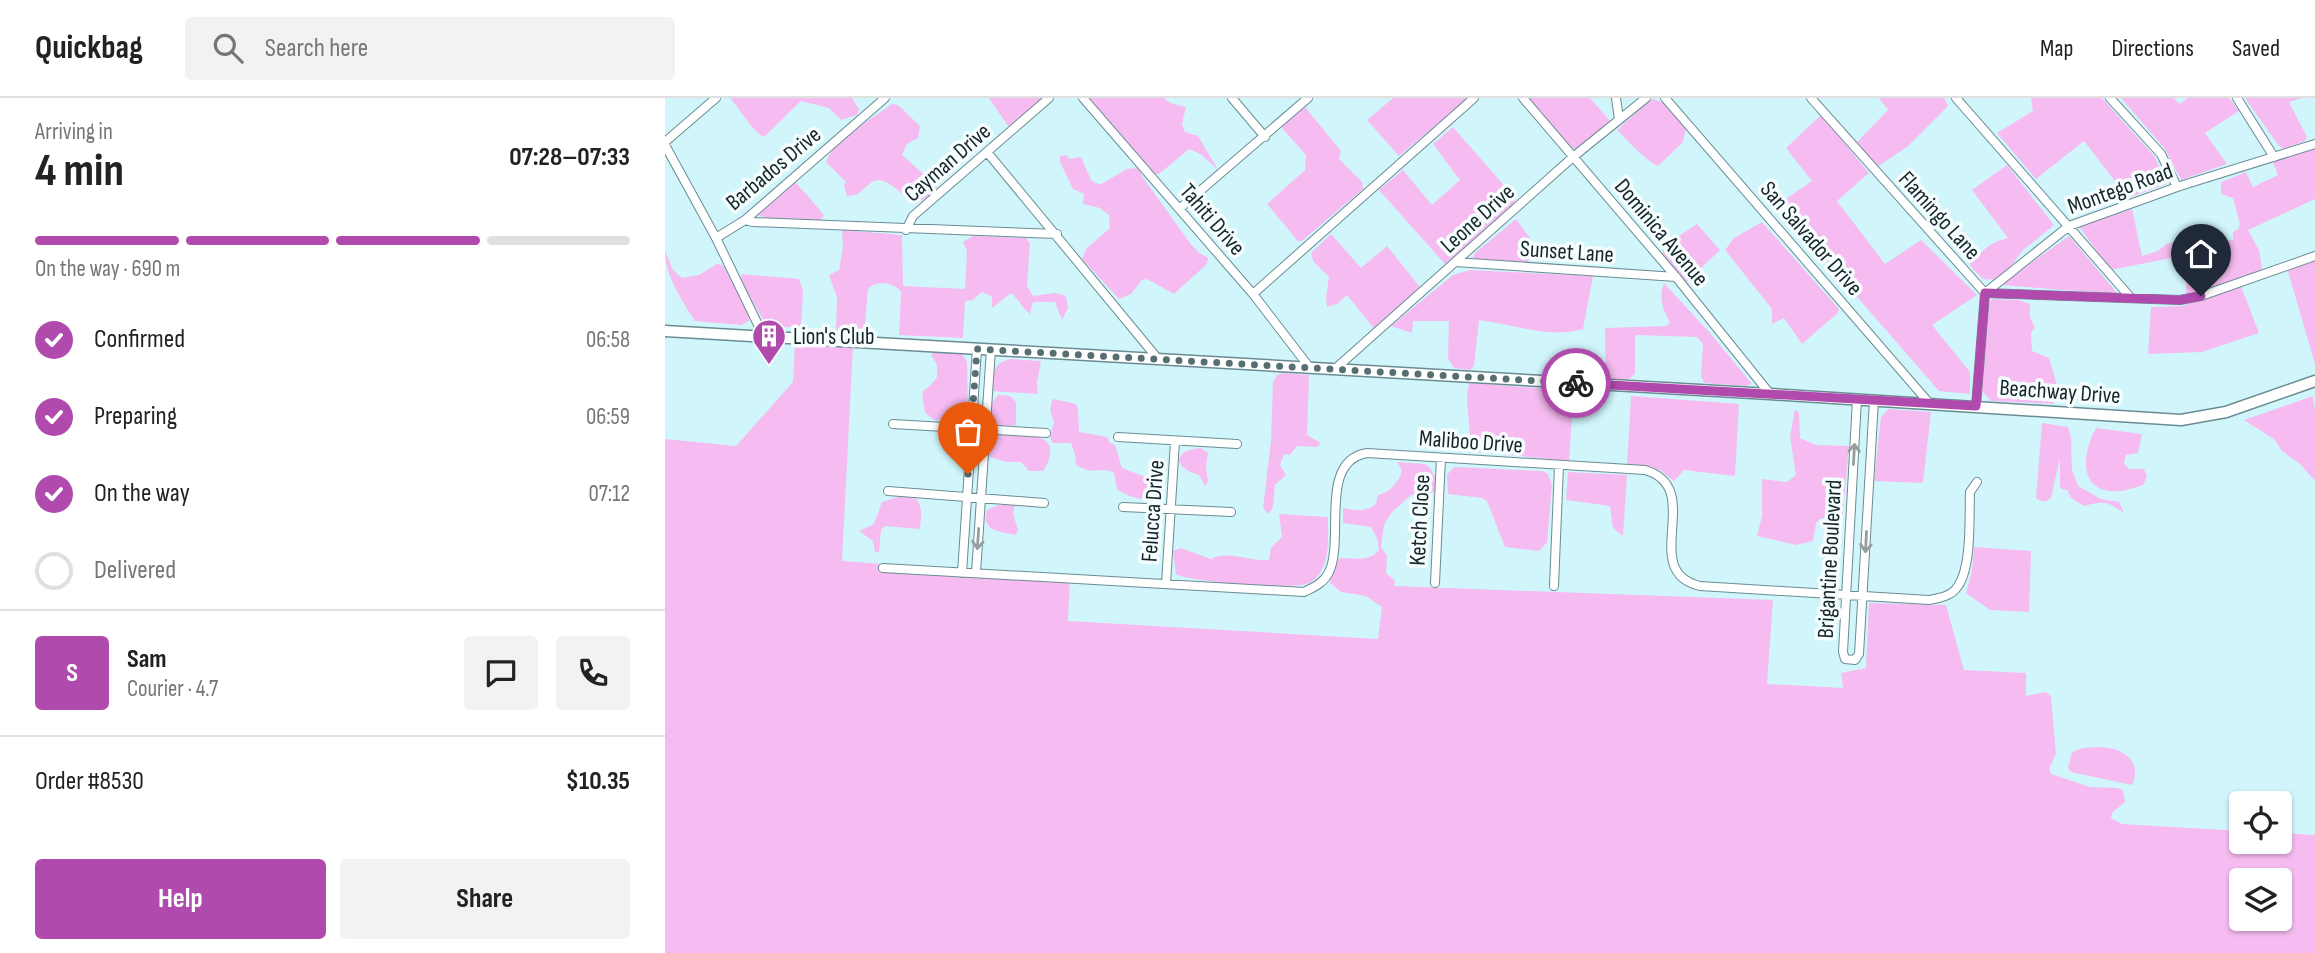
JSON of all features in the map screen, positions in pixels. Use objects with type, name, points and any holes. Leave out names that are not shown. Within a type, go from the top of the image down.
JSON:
[{"type":"street","points":[[716,98],[665,144],[716,238],[763,335]]},
{"type":"street","name":"Barbados Drive","points":[[716,238],[745,219],[885,98]]},
{"type":"street","name":"Cayman Drive","points":[[905,230],[913,216],[1049,98]]},
{"type":"street","name":"Tahiti Drive","points":[[1083,98],[1253,294],[1310,368]]},
{"type":"street","points":[[1232,98],[1265,137]]},
{"type":"street","points":[[1179,209],[1308,98]]},
{"type":"street","points":[[1253,294],[1474,98]]},
{"type":"street","name":"Dominica Avenue","points":[[1523,98],[1676,277],[1770,394]]},
{"type":"street","points":[[1616,98],[1619,119]]},
{"type":"street","name":"Leone Drive","points":[[1335,369],[1573,157],[1646,98]]},
{"type":"street","name":"San Salvador Drive","points":[[1665,98],[1930,404]]},
{"type":"street","name":"Flamingo Lane","points":[[1811,98],[1985,293],[2180,300],[2201,296],[2315,256]]},
{"type":"street","points":[[1957,98],[2131,298]]},
{"type":"street","points":[[2110,98],[2161,154],[2177,187]]},
{"type":"street","points":[[2237,98],[2274,157]]},
{"type":"street","name":"Montego Road","points":[[1985,293],[2069,226],[2177,187],[2315,144]]},
{"type":"street","points":[[987,152],[1158,359]]},
{"type":"street","name":"Cayman Drive","points":[[745,219],[753,222],[905,230],[1057,234]]},
{"type":"street","name":"Sunset Lane","points":[[1456,262],[1676,277]]},
{"type":"street","points":[[1976,406],[1985,293]]},
{"type":"street","name":"Beachway Drive","points":[[665,331],[2181,420],[2226,412],[2315,381]]},
{"type":"street","points":[[962,573],[977,349]]},
{"type":"street","points":[[976,573],[991,349]]},
{"type":"street","name":"Brigantine Boulevard","points":[[1857,399],[1843,652],[1845,659],[1855,660],[1859,654],[1874,400]]},
{"type":"street","points":[[893,424],[1046,433]]},
{"type":"street","points":[[1118,437],[1237,444]]},
{"type":"street","name":"Felucca Drive","points":[[1166,584],[1175,441]]},
{"type":"street","name":"Maliboo Drive","points":[[883,568],[1304,592],[1318,586],[1329,574],[1334,555],[1338,487],[1342,468],[1357,455],[1367,453],[1645,470],[1660,477],[1672,493],[1673,568],[1687,583],[1699,586],[1929,600],[1953,593],[1959,586],[1965,569],[1970,492],[1977,482]]},
{"type":"street","name":"Ketch Close","points":[[1435,583],[1441,458]]},
{"type":"street","points":[[1554,586],[1559,466]]},
{"type":"street","points":[[888,491],[1044,503]]},
{"type":"street","points":[[1123,508],[1231,512]]},
{"type":"shaded area","points":[[730,98],[852,98],[859,109],[857,115],[841,120],[829,108],[801,101],[764,137],[751,126]]},
{"type":"shaded area","points":[[989,98],[1044,98],[1014,125],[1008,126]]},
{"type":"shaded area","points":[[1089,98],[1164,98],[1170,103],[1186,107],[1182,124],[1185,132],[1198,136],[1218,170],[1202,155],[1189,149],[1159,174],[1153,174]]},
{"type":"shaded area","points":[[1393,98],[1467,99],[1399,156],[1367,120]]},
{"type":"shaded area","points":[[1527,98],[1590,98],[1610,121],[1579,149],[1572,148]]},
{"type":"shaded area","points":[[1879,98],[1944,98],[1948,106],[1907,147],[1877,167],[1857,142],[1888,110]]},
{"type":"shaded area","points":[[2031,98],[2102,98],[2155,157],[2166,184],[2128,198],[2084,141],[2036,179],[1997,133],[2033,111]]},
{"type":"shaded area","points":[[2121,98],[2174,98],[2179,104],[2188,98],[2229,98],[2239,111],[2205,133],[2227,164],[2181,180],[2165,149]]},
{"type":"shaded area","points":[[2245,98],[2302,98],[2289,102],[2307,137],[2305,141],[2283,149]]},
{"type":"shaded area","points":[[1654,99],[1665,104],[1686,129],[1683,142],[1658,166],[1642,155],[1617,130]]},
{"type":"shaded area","points":[[892,104],[898,105],[920,126],[918,138],[907,144],[902,155],[937,186],[935,192],[916,204],[893,186],[877,180],[859,193],[847,196],[844,186],[846,182],[826,162],[845,138]]},
{"type":"shaded area","points":[[1305,107],[1341,151],[1339,159],[1362,182],[1363,189],[1302,241],[1298,241],[1267,204],[1305,170],[1306,155],[1281,127]]},
{"type":"shaded area","points":[[1821,115],[1869,173],[1837,201],[1885,264],[1921,240],[1977,295],[1932,325],[1970,372],[1970,394],[1939,391],[1777,205],[1812,181],[1786,148]]},
{"type":"shaded area","points":[[1453,127],[1516,199],[1514,205],[1445,264],[1379,190],[1403,170],[1432,205],[1460,180],[1433,144]]},
{"type":"shaded area","points":[[2315,148],[2315,199],[2248,230],[2259,250],[2262,268],[2259,273],[2186,296],[2186,255],[2110,270],[2079,226],[2132,209],[2142,256],[2176,242],[2184,248],[2206,242],[2233,240],[2233,232],[2240,225],[2233,198],[2221,194],[2221,182],[2246,172],[2253,187],[2278,175],[2272,160]]},
{"type":"shaded area","points":[[1066,155],[1070,159],[1081,157],[1095,183],[1101,184],[1127,169],[1138,168],[1190,243],[1208,258],[1207,264],[1174,294],[1147,279],[1142,280],[1131,294],[1119,299],[1082,259],[1086,249],[1110,228],[1109,215],[1100,208],[1083,204],[1084,194],[1073,189],[1060,162],[1060,156]]},
{"type":"shaded area","points":[[2007,165],[2054,225],[2022,251],[2005,275],[1995,280],[1983,279],[1971,267],[1969,260],[1975,259],[1994,243],[2008,238],[1972,190]]},
{"type":"shaded area","points":[[794,181],[823,214],[820,220],[768,218],[757,215],[760,203]]},
{"type":"shaded area","points":[[1516,219],[1530,238],[1528,263],[1473,261],[1474,254]]},
{"type":"shaded area","points":[[1762,222],[1839,309],[1838,313],[1802,344],[1784,318],[1772,324],[1772,309],[1725,250],[1734,238]]},
{"type":"shaded area","points":[[1697,224],[1720,250],[1686,283],[1662,256],[1664,246]]},
{"type":"shaded area","points":[[842,230],[902,235],[903,286],[965,289],[967,251],[963,242],[973,236],[1026,238],[1030,243],[1027,286],[1033,296],[1055,293],[1066,296],[1068,308],[1062,320],[1055,302],[1033,302],[1030,314],[1011,293],[992,308],[992,297],[982,292],[973,300],[965,301],[963,338],[899,335],[901,292],[890,284],[880,283],[868,289],[864,335],[836,332],[837,297],[829,275],[839,270],[843,247]]},
{"type":"shaded area","points":[[1331,234],[1361,268],[1387,246],[1420,287],[1376,331],[1347,295],[1337,304],[1327,307],[1329,277],[1313,261],[1311,253]]},
{"type":"shaded area","points":[[2069,236],[2118,294],[2000,285]]},
{"type":"shaded area","points":[[665,251],[673,270],[682,278],[699,275],[717,264],[723,265],[750,316],[749,321],[741,325],[695,321],[671,278]]},
{"type":"shaded area","points":[[2315,259],[2315,364],[2287,268]]},
{"type":"shaded area","points":[[1470,270],[1593,276],[1583,329],[1544,332],[1479,320],[1474,366],[1470,370],[1454,368],[1448,358],[1449,321],[1413,321],[1412,333],[1391,326],[1453,275]]},
{"type":"shaded area","points":[[742,274],[799,279],[803,291],[801,328],[767,326],[740,280]]},
{"type":"shaded area","points":[[1664,283],[1752,384],[1746,386],[1704,383],[1701,376],[1703,344],[1697,337],[1635,335],[1635,374],[1629,379],[1606,376],[1605,328],[1667,326],[1670,322],[1661,298]]},
{"type":"shaded area","points":[[2241,286],[2259,333],[2202,352],[2148,354],[2151,307],[2183,306]]},
{"type":"shaded area","points":[[1993,299],[2018,300],[2030,304],[2030,317],[2035,328],[2031,332],[2032,351],[2049,358],[2057,385],[2054,404],[1991,401],[1981,390],[1986,305]]},
{"type":"shaded area","points":[[795,343],[853,346],[842,561],[1070,578],[1068,621],[1378,639],[1382,607],[1366,596],[1341,592],[1330,583],[1336,559],[1370,557],[1379,550],[1371,527],[1343,523],[1343,508],[1360,510],[1376,504],[1378,495],[1390,489],[1401,475],[1402,471],[1397,462],[1425,464],[1437,481],[1431,494],[1411,495],[1392,512],[1384,525],[1381,547],[1387,556],[1386,573],[1395,581],[1394,586],[1773,600],[1767,684],[1843,688],[1841,673],[1866,668],[1869,603],[1946,605],[1964,670],[2026,673],[2026,696],[2046,692],[2051,696],[2056,754],[2049,769],[2051,774],[2090,787],[2118,788],[2123,791],[2125,802],[2112,813],[2111,818],[2122,824],[2229,830],[2229,854],[2292,854],[2292,834],[2315,835],[2315,953],[665,953],[665,439],[736,446],[793,382]]},
{"type":"shaded area","points":[[935,350],[961,352],[967,362],[968,409],[963,419],[934,420],[925,412],[924,390],[937,377],[937,365],[931,355]]},
{"type":"shaded area","points":[[1010,359],[1041,361],[1038,394],[991,391],[993,374],[997,367]]},
{"type":"shaded area","points":[[1277,375],[1309,375],[1307,435],[1321,443],[1317,447],[1297,446],[1290,455],[1284,454],[1280,465],[1286,475],[1275,485],[1273,507],[1269,514],[1263,508],[1271,441],[1273,382]]},
{"type":"shaded area","points":[[1469,383],[1564,390],[1573,400],[1569,461],[1471,451],[1467,398]]},
{"type":"shaded area","points":[[998,395],[1010,396],[1016,402],[1016,425],[1002,426],[990,422],[989,407]]},
{"type":"shaded area","points":[[1631,396],[1739,404],[1735,476],[1684,470],[1674,481],[1660,470],[1627,465]]},
{"type":"shaded area","points":[[2313,396],[2315,481],[2300,464],[2282,451],[2275,440],[2244,420]]},
{"type":"shaded area","points":[[1053,399],[1076,404],[1079,432],[1107,437],[1110,443],[1115,445],[1122,468],[1143,476],[1165,475],[1162,501],[1128,495],[1117,489],[1114,473],[1088,470],[1076,465],[1071,443],[1053,443],[1050,438],[1054,421],[1051,410]]},
{"type":"shaded area","points":[[1795,409],[1799,413],[1800,438],[1816,445],[1849,446],[1843,514],[1820,519],[1816,523],[1813,541],[1796,545],[1757,536],[1762,516],[1762,479],[1787,482],[1796,475],[1790,436]]},
{"type":"shaded area","points":[[1889,409],[1931,412],[1923,483],[1874,481],[1881,417]]},
{"type":"shaded area","points":[[2042,423],[2068,427],[2072,470],[2078,486],[2101,499],[2119,502],[2124,513],[2109,504],[2084,506],[2071,498],[2067,490],[2060,486],[2060,458],[2051,498],[2044,501],[2036,498]]},
{"type":"shaded area","points":[[2096,428],[2142,434],[2138,453],[2126,455],[2124,463],[2129,469],[2144,469],[2147,477],[2143,485],[2121,491],[2107,491],[2090,480],[2086,461]]},
{"type":"shaded area","points":[[999,434],[1045,440],[1050,446],[1050,453],[1043,471],[1029,471],[1021,462],[1007,462],[987,456],[986,443]]},
{"type":"shaded area","points":[[1201,448],[1208,453],[1208,482],[1205,486],[1199,475],[1184,468],[1179,459],[1185,452]]},
{"type":"shaded area","points":[[1454,467],[1543,471],[1548,474],[1552,485],[1547,542],[1539,551],[1505,547],[1487,501],[1448,494],[1447,475]]},
{"type":"shaded area","points":[[1568,472],[1627,475],[1623,536],[1613,528],[1610,506],[1566,500]]},
{"type":"shaded area","points":[[898,497],[914,497],[917,500],[921,512],[920,529],[885,526],[881,530],[879,552],[875,552],[873,541],[859,531],[874,524],[882,502]]},
{"type":"shaded area","points":[[999,505],[1015,505],[1013,514],[1018,530],[1016,535],[993,529],[986,522],[987,510]]},
{"type":"shaded area","points":[[1279,514],[1328,517],[1326,558],[1320,573],[1310,582],[1291,586],[1257,585],[1198,580],[1176,574],[1173,551],[1181,548],[1211,559],[1232,556],[1269,560],[1271,548],[1282,537]]},
{"type":"shaded area","points":[[1974,547],[2031,551],[2029,612],[1990,610],[1966,593],[1972,571]]},
{"type":"shaded area","points":[[2101,747],[2117,750],[2129,757],[2135,769],[2132,785],[2071,772],[2068,768],[2072,752]]},
{"type":"way so far","points":[[968,474],[977,349],[1576,383]]},
{"type":"place","name":"Lion's Club","points":[[769,366]]},
{"type":"route","points":[[1576,383],[1976,406],[1985,293],[2180,300],[2201,296]]}]
